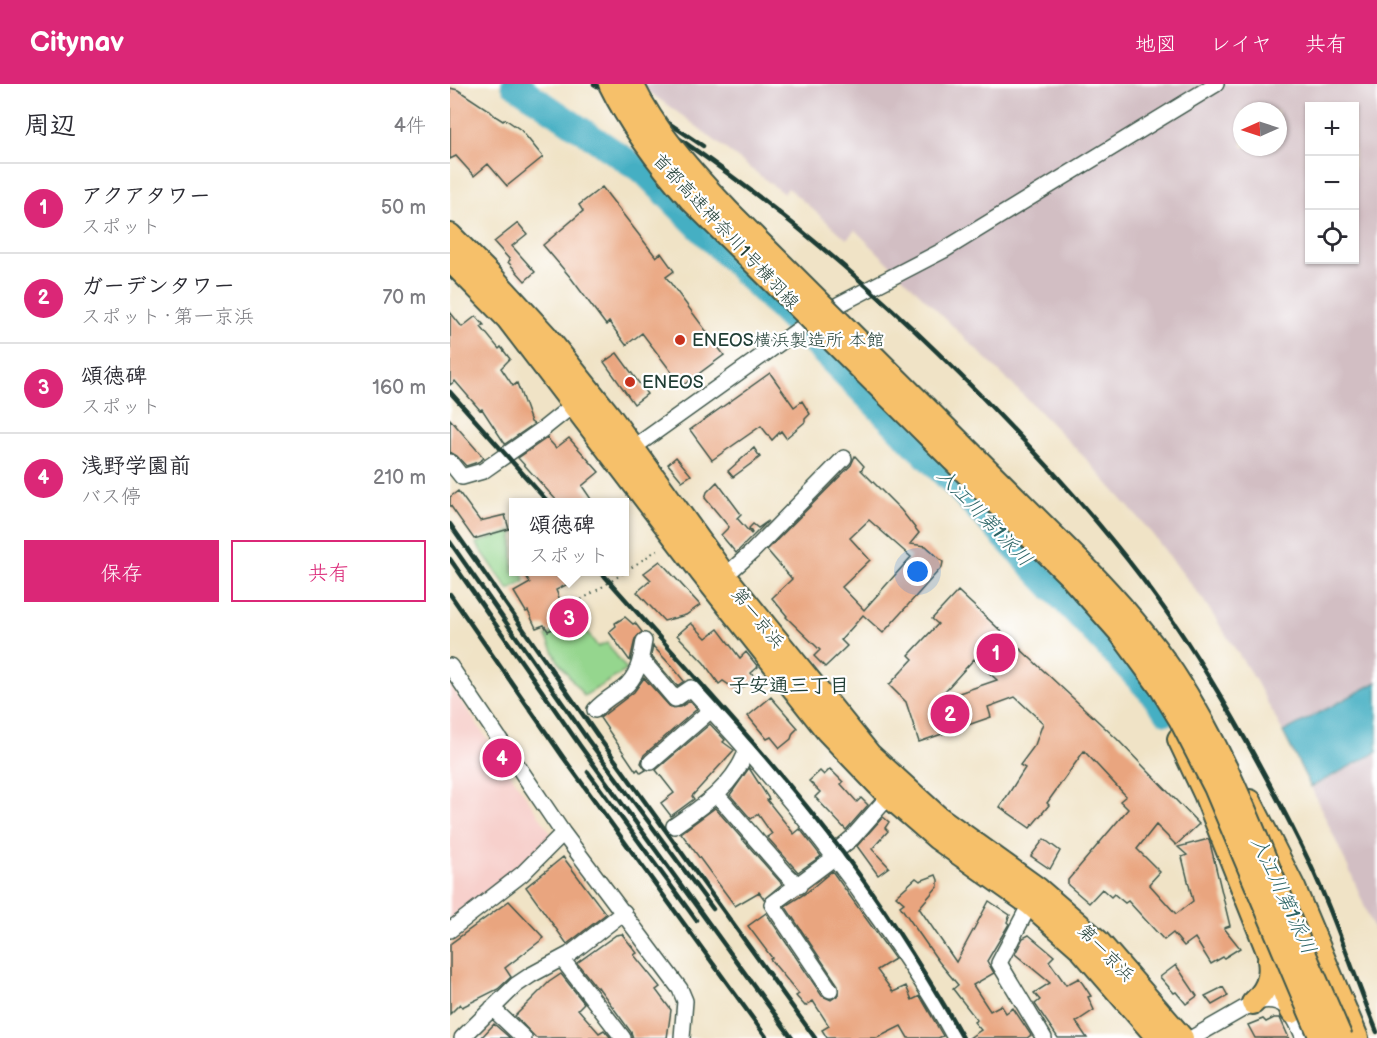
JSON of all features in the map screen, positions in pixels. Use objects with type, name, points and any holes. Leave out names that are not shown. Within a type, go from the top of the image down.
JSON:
[{"type":"highway","name":"首都高速神奈川1号横羽線","points":[[610,84],[649,150],[691,200],[1095,603],[1148,668],[1180,719],[1219,797],[1321,1038]]},
{"type":"highway","name":"首都高速神奈川1号横羽線","points":[[632,84],[681,159],[729,212],[1107,591],[1154,646],[1215,744],[1248,814],[1341,1038]]},
{"type":"highway","name":"第一京浜","points":[[450,235],[546,336],[625,454],[827,731],[889,796],[937,838],[1030,904],[1079,947],[1158,1038]]},
{"type":"highway","name":"第一京浜","points":[[450,260],[508,319],[573,405],[625,454],[869,754],[938,817],[1038,889],[1098,941],[1182,1038]]},
{"type":"highway","points":[[1095,603],[1141,670],[1188,758],[1293,1012]]},
{"type":"highway","points":[[1215,744],[1251,804],[1280,859],[1357,1038]]},
{"type":"highway","points":[[1253,1003],[1267,987],[1270,977],[1267,950]]},
{"type":"street","points":[[625,454],[761,356],[838,305],[944,250],[1216,84]]},
{"type":"street","points":[[450,462],[462,477],[483,471],[573,405]]},
{"type":"street","points":[[725,576],[752,552],[844,458]]},
{"type":"street","points":[[595,710],[603,701],[632,681],[641,659],[644,641]]},
{"type":"street","points":[[641,659],[675,699],[691,688],[747,749],[834,855],[909,960],[942,1012],[955,1038]]},
{"type":"street","points":[[450,666],[563,833],[680,989],[685,1001],[682,1038]]},
{"type":"street","points":[[651,762],[711,710]]},
{"type":"street","points":[[674,826],[717,795],[741,765],[747,749]]},
{"type":"street","points":[[717,795],[799,886]]},
{"type":"street","points":[[830,990],[772,904],[799,886],[834,855],[889,796]]},
{"type":"street","points":[[450,930],[522,874],[563,833]]},
{"type":"street","points":[[1030,904],[999,963],[1044,1038]]},
{"type":"street","points":[[462,1038],[516,985],[562,958],[624,912]]},
{"type":"street","points":[[562,958],[623,1038]]},
{"type":"street","points":[[1192,1038],[1253,1003],[1263,1000],[1274,1000],[1293,1012],[1304,1038]]},
{"type":"street","points":[[492,1008],[524,1038]]},
{"type":"path","points":[[629,569],[663,547]]},
{"type":"path","points":[[571,606],[619,576]]},
{"type":"shaded area","points":[[638,84],[1377,84],[1377,682],[1283,732],[1256,681],[1204,601],[1149,530],[1086,459],[855,230],[847,239],[788,188],[784,194]]},
{"type":"shaded area","points":[[450,684],[553,836],[450,923]]},
{"type":"shaded area","points":[[1377,752],[1377,938],[1353,878],[1311,787]]},
{"type":"green space","points":[[509,532],[509,576],[524,576],[525,581],[509,590],[476,543]]},
{"type":"green space","points":[[578,620],[598,647],[607,643],[627,670],[584,696],[558,661],[546,636]]},
{"type":"water","points":[[1377,682],[1377,752],[1311,787],[1283,732]]},
{"type":"building","points":[[450,88],[458,90],[495,116],[503,121],[505,119],[521,130],[543,157],[507,186],[488,164],[474,176],[456,156],[450,159]]},
{"type":"building","points":[[602,187],[656,257],[661,253],[674,271],[666,277],[724,355],[682,386],[642,333],[626,345],[609,322],[606,325],[543,245],[583,211],[579,205]]},
{"type":"building","points":[[518,223],[527,234],[512,246],[535,272],[525,281],[494,242]]},
{"type":"building","points":[[450,312],[462,327],[476,316],[484,325],[481,327],[510,359],[501,368],[513,386],[517,383],[531,422],[534,424],[505,444],[482,409],[480,410],[455,381],[450,385]]},
{"type":"building","points":[[617,353],[647,394],[634,404],[604,362]]},
{"type":"building","points":[[770,373],[794,407],[802,401],[810,414],[805,422],[786,438],[781,431],[772,440],[761,426],[712,460],[690,430]]},
{"type":"building","points":[[450,419],[484,458],[466,466],[450,452]]},
{"type":"building","points":[[547,438],[556,448],[569,438],[599,472],[582,486],[590,498],[554,498],[518,458]]},
{"type":"building","points":[[754,448],[760,457],[733,477],[728,471]]},
{"type":"building","points":[[855,456],[864,466],[861,470],[901,510],[919,533],[910,544],[926,546],[943,562],[942,567],[883,633],[863,615],[841,640],[847,646],[825,667],[814,656],[820,650],[786,617],[772,598],[792,579],[767,550],[851,465]],"holes":[[[869,520],[911,557],[864,610],[842,587],[870,560],[850,538]]]},
{"type":"building","points":[[676,457],[691,475],[682,481],[668,464]]},
{"type":"building","points":[[717,482],[741,514],[737,518],[751,534],[749,528],[753,524],[758,528],[768,521],[736,553],[721,535],[729,527],[705,498],[707,492]]},
{"type":"building","points":[[458,491],[480,521],[505,515],[509,529],[474,539],[450,505],[450,497]]},
{"type":"building","points":[[660,561],[700,605],[686,615],[664,621],[637,592],[651,580],[644,573]]},
{"type":"building","points":[[526,576],[574,576],[576,580],[556,590],[565,612],[560,614],[564,624],[548,631],[544,625],[536,628],[528,611],[526,612],[514,592],[530,583]]},
{"type":"building","points":[[958,591],[1117,739],[1199,824],[1176,845],[1156,825],[1137,849],[1160,872],[1149,884],[1176,914],[1193,901],[1182,857],[1187,855],[1178,847],[1209,839],[1230,926],[1224,928],[1240,948],[1211,964],[1195,938],[1184,946],[1173,933],[1164,940],[1128,901],[1125,903],[1114,894],[1111,897],[1102,889],[1089,903],[1068,885],[1068,880],[1128,809],[1120,801],[1126,796],[1084,751],[1047,803],[1049,805],[1030,828],[1000,807],[1025,768],[1020,765],[1035,745],[1043,723],[1015,697],[988,707],[991,717],[919,742],[906,702],[889,685],[913,659],[909,655],[938,624],[932,619]],"holes":[[[974,659],[997,680],[936,701]]]},
{"type":"building","points":[[625,617],[633,624],[635,623],[642,632],[635,639],[630,661],[609,632],[616,626],[615,623]]},
{"type":"building","points":[[691,623],[706,638],[718,629],[740,658],[746,652],[758,667],[751,673],[755,678],[738,691],[723,681],[719,684],[704,663],[677,635]]},
{"type":"building","points":[[653,646],[684,681],[677,686],[651,656]]},
{"type":"building","points":[[644,678],[671,708],[680,707],[690,701],[697,709],[644,755],[641,763],[646,770],[641,773],[638,769],[636,771],[600,718],[634,692]]},
{"type":"building","points":[[771,697],[798,728],[791,739],[780,748],[771,737],[767,739],[748,716]]},
{"type":"building","points":[[710,724],[725,740],[723,742],[734,750],[692,796],[694,799],[671,816],[661,803],[674,793],[656,770]]},
{"type":"building","points":[[749,768],[769,799],[767,800],[794,834],[800,829],[821,856],[798,872],[767,837],[772,834],[758,814],[751,819],[730,795]]},
{"type":"building","points":[[830,769],[843,782],[841,784],[857,802],[861,798],[868,805],[846,830],[815,797],[820,792],[809,781],[820,771],[824,775]]},
{"type":"building","points":[[715,808],[782,884],[764,899],[759,892],[735,906],[681,833]]},
{"type":"building","points":[[883,817],[889,822],[885,828],[888,831],[872,849],[889,867],[878,875],[857,846]]},
{"type":"building","points":[[1044,839],[1060,851],[1050,869],[1031,856]]},
{"type":"building","points":[[563,857],[606,914],[567,944],[526,887]]},
{"type":"building","points":[[832,871],[895,959],[877,970],[893,992],[906,986],[912,1000],[920,996],[943,1036],[908,1038],[901,1026],[877,1038],[827,1038],[822,1030],[829,1026],[813,1001],[805,1006],[796,996],[799,994],[770,959],[772,958],[748,926],[766,913],[822,996],[831,1000],[838,995],[838,985],[785,906],[806,893]]},
{"type":"building","points":[[936,875],[938,886],[919,908],[956,962],[989,901],[1010,915],[1007,922],[1009,924],[987,961],[994,973],[973,985],[990,1011],[1001,1005],[1006,1013],[1013,1008],[1031,1035],[1027,1038],[969,1038],[981,1030],[974,1022],[977,1020],[953,989],[958,985],[900,906],[904,903],[896,896],[916,878],[920,881]]},
{"type":"building","points":[[509,901],[544,938],[505,968],[511,977],[498,989],[462,1007],[460,1004],[450,1014],[450,944]]},
{"type":"building","points":[[622,934],[637,953],[634,955],[660,987],[656,990],[671,1010],[667,1038],[633,1038],[598,987],[577,963],[616,935]]},
{"type":"building","points":[[1029,935],[1054,956],[1049,961],[1066,985],[1079,978],[1091,996],[1088,997],[1094,1010],[1076,1022],[1087,1038],[1058,1038],[1035,1004],[1040,1000],[1034,993],[1050,983],[1015,954],[1023,938]]},
{"type":"building","points":[[1176,965],[1197,996],[1186,1004],[1160,977]]},
{"type":"building","points":[[561,974],[584,1003],[578,1009],[599,1033],[604,1030],[611,1038],[536,1038],[515,1016],[549,982]]},
{"type":"building","points":[[1223,987],[1228,996],[1212,1005],[1205,996]]},
{"type":"building","points":[[1280,1018],[1289,1038],[1255,1038],[1248,1025],[1263,1019],[1266,1022]]},
{"type":"building","points":[[494,1024],[510,1038],[481,1038]]},
{"type":"waterway","name":"入江川第1派川","points":[[514,84],[645,173],[954,484],[1149,690],[1167,712]]},
{"type":"railway","points":[[594,84],[706,157],[812,239],[863,283],[912,328],[1007,423],[1114,543],[1186,640],[1267,780],[1322,891],[1377,1032]]},
{"type":"railway","points":[[618,89],[703,146]]},
{"type":"railway","points":[[450,392],[544,498]]},
{"type":"railway","points":[[450,524],[597,735],[815,1038]]},
{"type":"railway","points":[[450,542],[588,740],[713,909]]},
{"type":"railway","points":[[450,559],[581,747],[792,1038]]},
{"type":"railway","points":[[605,576],[727,712],[818,821],[893,924],[963,1038]]},
{"type":"railway","points":[[450,594],[563,757],[767,1038]]},
{"type":"railway","points":[[588,772],[696,920]]},
{"type":"place","name":"ENEOS横浜製造所 本館","points":[[680,340]]},
{"type":"place","name":"ENEOS","points":[[630,382]]},
{"type":"place","name":"頌徳碑","points":[[569,618]]},
{"type":"place","name":"アクアタワー","points":[[996,653]]},
{"type":"place","name":"ガーデンタワー","points":[[950,714]]},
{"type":"place","name":"浅野学園前","points":[[502,758]]},
{"type":"district","name":"子安通三丁目","points":[[789,685]]}]
